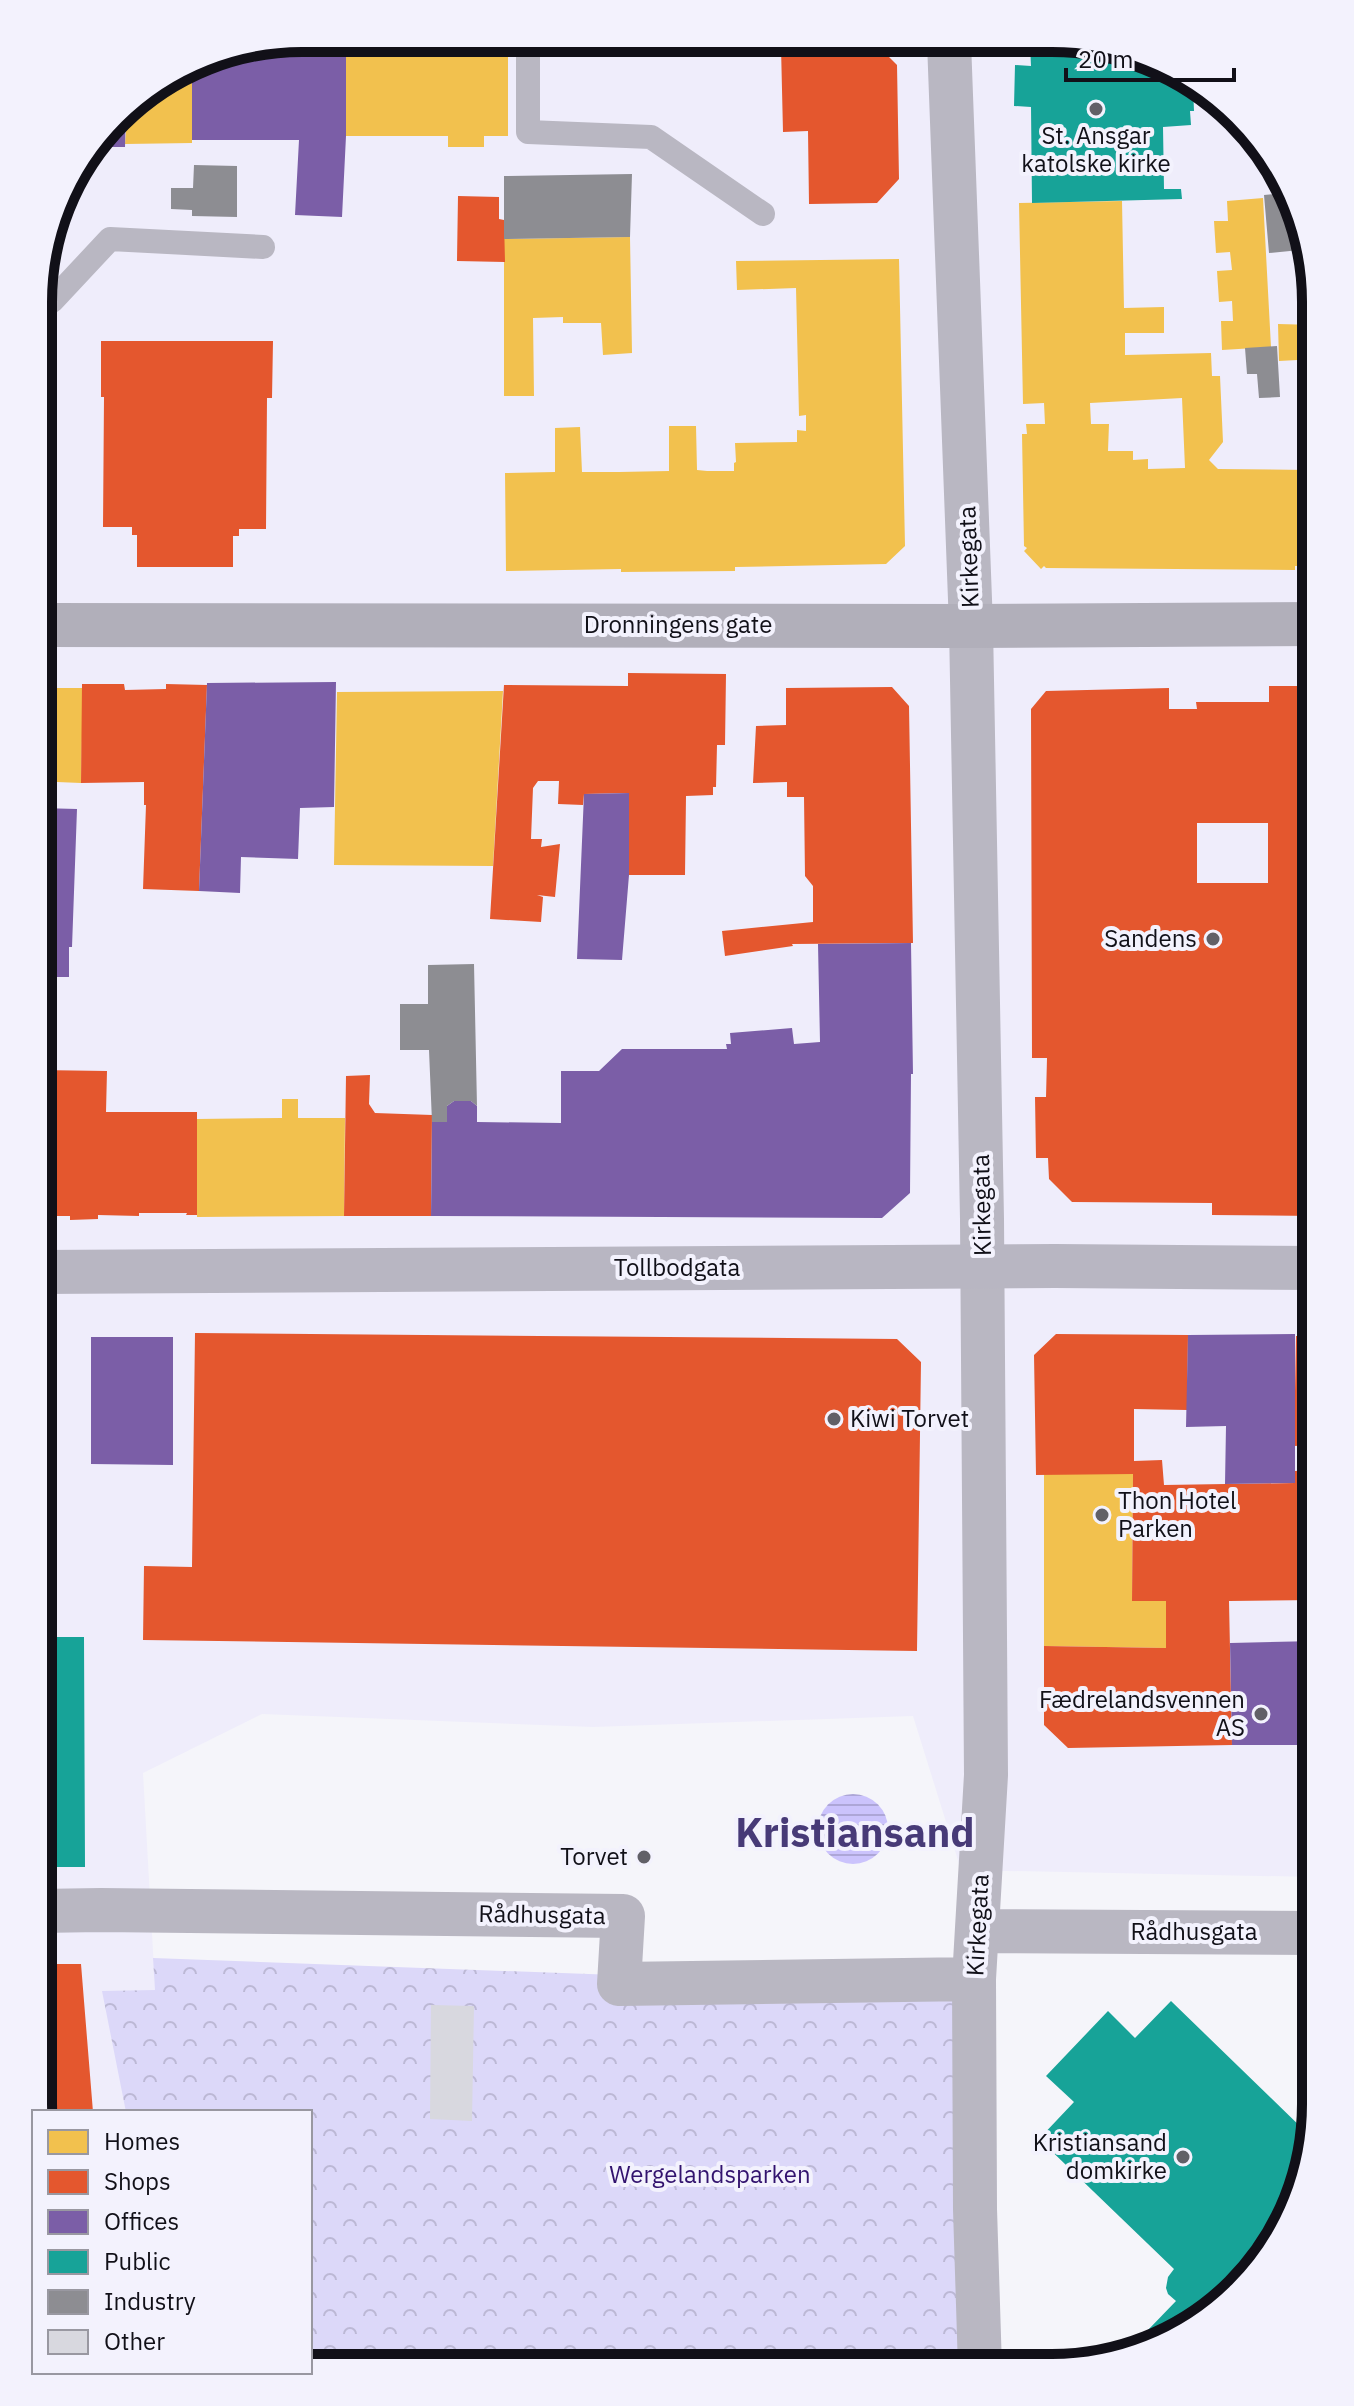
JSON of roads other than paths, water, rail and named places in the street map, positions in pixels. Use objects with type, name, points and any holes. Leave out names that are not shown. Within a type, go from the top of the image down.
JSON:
[{"type":"main road","name":"Dronningens gate","points":[[52,625],[1302,624]]},
{"type":"main road","name":"Tollbodgata","points":[[52,1272],[1301,1268]]},
{"type":"street","name":"Kirkegata","points":[[949,52],[971,626],[983,1267],[986,1775],[974,1979],[975,2209],[980,2354]]},
{"type":"street","name":"Rådhusgata","points":[[52,1911],[623,1916],[619,1984],[974,1979]]},
{"type":"street","name":"Rådhusgata","points":[[977,1931],[1301,1933]]},
{"type":"lane","points":[[528,53],[528,132],[651,137],[763,214]]},
{"type":"lane","points":[[52,301],[110,239],[263,247]]},
{"type":"place","name":"St. Ansgar katolske kirke","points":[[1096,109]]},
{"type":"place","name":"Sandens","points":[[1213,939]]},
{"type":"place","name":"Kiwi Torvet","points":[[834,1419]]},
{"type":"place","name":"Thon Hotel Parken","points":[[1102,1515]]},
{"type":"place","name":"Fædrelandsvennen AS","points":[[1261,1714]]},
{"type":"place","name":"Torvet","points":[[644,1857]]},
{"type":"place","name":"Kristiansand domkirke","points":[[1183,2157]]},
{"type":"district","name":"Kristiansand","points":[[855,1833]]},
{"type":"park label","name":"Wergelandsparken","points":[[710,2175]]}]
